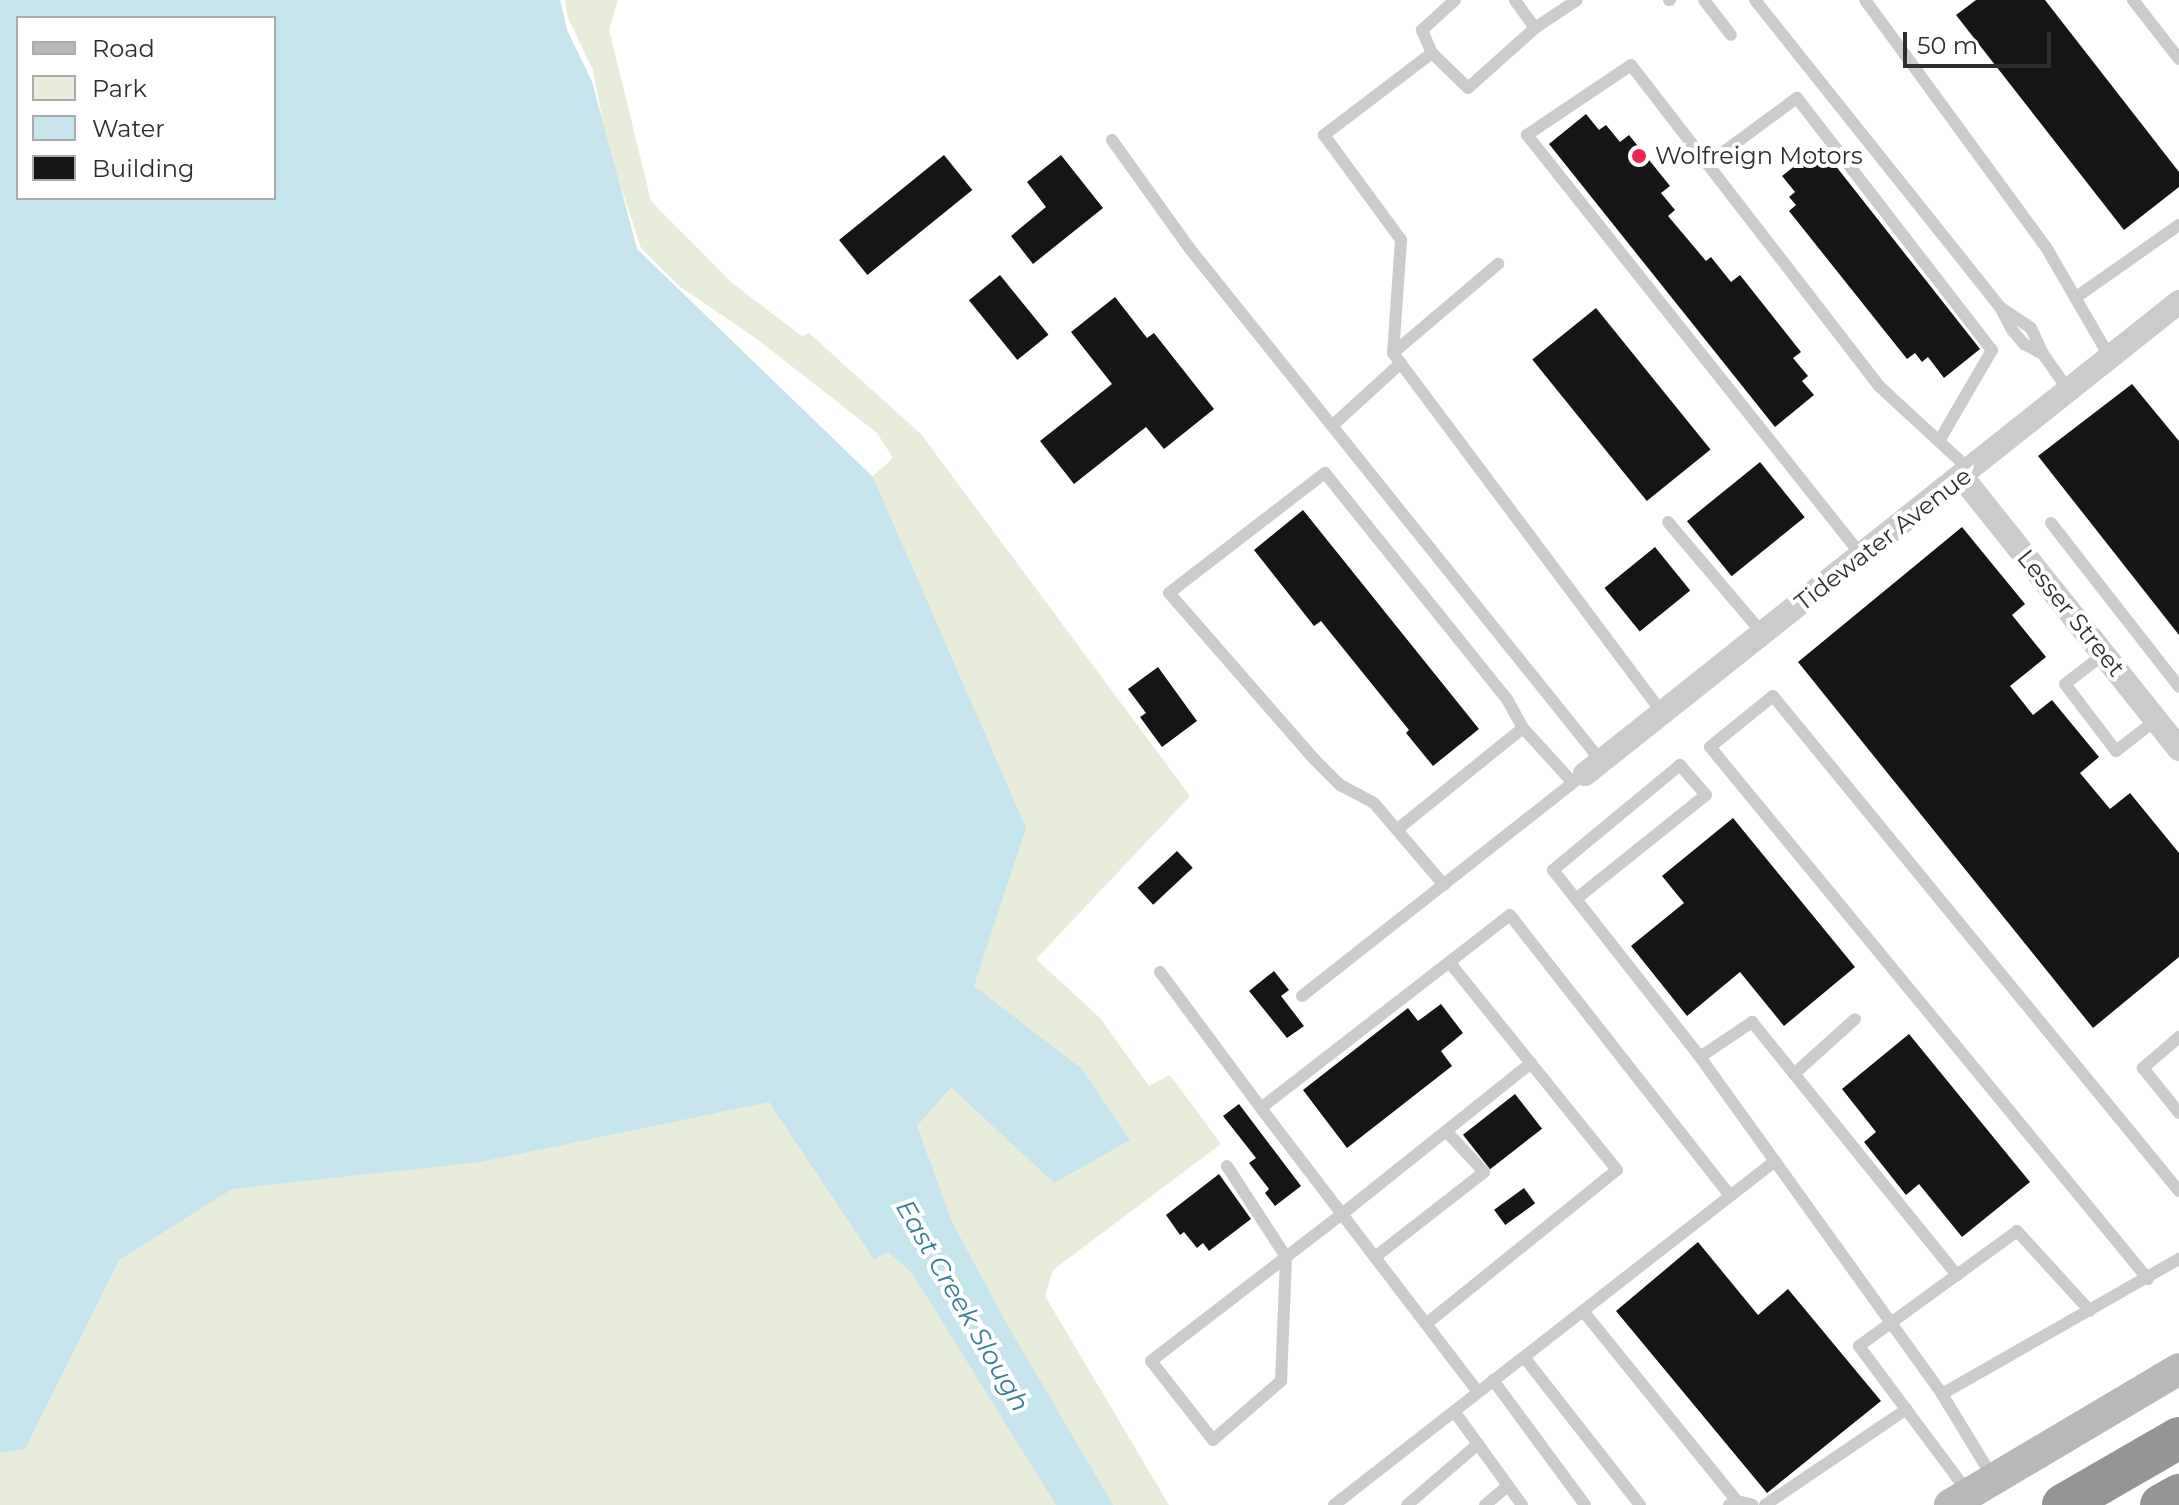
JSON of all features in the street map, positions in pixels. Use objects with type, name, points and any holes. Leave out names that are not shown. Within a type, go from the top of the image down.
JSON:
[{"type":"highway","points":[[2063,1505],[2179,1438]]},
{"type":"highway","points":[[2161,1505],[2179,1495]]},
{"type":"main road","points":[[1971,1493],[2179,1369]]},
{"type":"street","name":"Tidewater Avenue","points":[[1586,773],[2179,302]]},
{"type":"street","name":"Lesser Street","points":[[1966,473],[2179,749]]},
{"type":"lane","points":[[1455,0],[1422,30],[1432,53],[1468,88],[1535,28],[1577,0]]},
{"type":"lane","points":[[1515,0],[1535,28]]},
{"type":"lane","points":[[1704,0],[1731,35]]},
{"type":"lane","points":[[1755,0],[2000,307],[2024,321],[2036,334],[2043,354],[2069,391]]},
{"type":"lane","points":[[1865,0],[2046,247],[2110,358]]},
{"type":"lane","points":[[2133,0],[2179,59]]},
{"type":"lane","points":[[1432,53],[1324,135],[1401,240],[1397,358],[1662,713]]},
{"type":"lane","points":[[1862,556],[1527,135],[1631,65],[1879,386],[1939,441],[1966,473]]},
{"type":"lane","points":[[1707,164],[1797,98],[1992,350],[1939,441]]},
{"type":"lane","points":[[1112,140],[1190,249],[1333,425],[1586,773]]},
{"type":"lane","points":[[2075,298],[2179,225]]},
{"type":"lane","points":[[1333,425],[1397,358],[1498,264]]},
{"type":"lane","points":[[1444,885],[1399,828],[1374,803],[1340,785],[1314,759],[1169,593],[1325,473],[1508,701],[1523,728],[1586,773]]},
{"type":"lane","points":[[1668,522],[1763,634]]},
{"type":"lane","points":[[2051,523],[2179,687]]},
{"type":"lane","points":[[2104,654],[2065,684],[2116,751],[2156,720]]},
{"type":"lane","points":[[2148,1279],[1710,747],[1773,696],[2179,1191]]},
{"type":"lane","points":[[1399,828],[1523,728]]},
{"type":"lane","points":[[1576,899],[1706,795],[1680,765],[1553,870],[1700,1057],[1942,1394],[1971,1493]]},
{"type":"lane","points":[[1302,996],[1586,773]]},
{"type":"lane","points":[[1261,1108],[1510,915],[1730,1196]]},
{"type":"lane","points":[[1426,1324],[1617,1170],[1449,962]]},
{"type":"lane","points":[[1160,972],[1478,1392]]},
{"type":"lane","points":[[1794,1074],[1855,1019]]},
{"type":"lane","points":[[1700,1057],[1752,1022],[1957,1275]]},
{"type":"lane","points":[[2179,1037],[2143,1068],[2179,1113]]},
{"type":"lane","points":[[1227,1166],[1286,1257],[1281,1381],[1213,1440],[1151,1361],[1286,1257],[1342,1214],[1531,1063]]},
{"type":"lane","points":[[1375,1257],[1484,1172],[1446,1131]]},
{"type":"lane","points":[[1334,1505],[1775,1161]]},
{"type":"lane","points":[[1971,1493],[1859,1346],[2017,1231],[2090,1311]]},
{"type":"lane","points":[[1942,1394],[2179,1259]]},
{"type":"lane","points":[[1583,1311],[1733,1503],[1753,1505]]},
{"type":"lane","points":[[1524,1357],[1640,1505]]},
{"type":"lane","points":[[1493,1380],[1585,1505]]},
{"type":"lane","points":[[1765,1505],[1907,1409]]},
{"type":"lane","points":[[1454,1411],[1522,1505]]},
{"type":"lane","points":[[1407,1505],[1478,1444]]},
{"type":"lane","points":[[1485,1505],[1508,1486]]},
{"type":"green space","points":[[0,0],[560,0],[567,30],[592,82],[603,123],[593,70],[568,18],[565,0],[618,0],[609,29],[651,201],[732,283],[802,336],[809,333],[921,434],[1190,796],[1036,959],[1100,1018],[1149,1086],[1170,1075],[1221,1144],[1053,1270],[1045,1296],[1169,1505],[0,1505]],"holes":[[[620,184],[641,248],[679,286],[757,339],[877,433],[893,458],[872,477],[637,249]]]},
{"type":"water","name":"East Creek Slough","points":[[0,0],[560,0],[567,30],[592,82],[637,249],[873,477],[1026,828],[974,986],[1082,1069],[1130,1140],[1054,1183],[951,1087],[917,1126],[952,1222],[1004,1319],[1113,1505],[1056,1505],[912,1273],[888,1252],[874,1259],[769,1102],[480,1162],[232,1189],[119,1260],[25,1449],[0,1453]]},
{"type":"building","points":[[1976,0],[2045,0],[2179,172],[2179,187],[2124,230],[1956,15]]},
{"type":"building","points":[[1586,114],[1599,130],[1606,125],[1620,142],[1629,135],[1670,186],[1661,193],[1675,210],[1668,216],[1706,261],[1711,257],[1731,282],[1740,275],[1801,352],[1793,358],[1808,376],[1802,381],[1814,395],[1775,427],[1549,144]]},
{"type":"building","points":[[1820,146],[1980,349],[1944,378],[1928,357],[1922,362],[1915,353],[1907,359],[1789,211],[1796,205],[1789,197],[1795,192],[1782,176]]},
{"type":"building","points":[[944,155],[972,190],[867,275],[839,240]]},
{"type":"building","points":[[1061,155],[1103,208],[1033,264],[1011,236],[1046,207],[1027,182]]},
{"type":"building","points":[[1000,275],[1048,335],[1017,360],[969,300]]},
{"type":"building","points":[[1115,297],[1147,338],[1154,333],[1214,409],[1164,449],[1146,427],[1074,484],[1040,441],[1112,384],[1071,332]]},
{"type":"building","points":[[1596,308],[1711,449],[1647,501],[1532,360]]},
{"type":"building","points":[[2132,384],[2179,441],[2179,635],[2038,456]]},
{"type":"building","points":[[1760,462],[1805,517],[1732,576],[1687,521]]},
{"type":"building","points":[[1303,510],[1479,729],[1433,766],[1406,733],[1409,730],[1321,621],[1314,626],[1254,550]]},
{"type":"building","points":[[1962,527],[2025,604],[2012,615],[2046,657],[2010,686],[2033,715],[2052,700],[2099,757],[2080,773],[2110,809],[2130,793],[2179,853],[2179,957],[2093,1028],[1798,662]]},
{"type":"building","points":[[1655,547],[1690,591],[1640,631],[1604,588]]},
{"type":"building","points":[[1158,667],[1197,721],[1162,747],[1140,717],[1146,713],[1128,689]]},
{"type":"building","points":[[1733,818],[1855,967],[1784,1026],[1740,972],[1687,1016],[1631,946],[1684,903],[1662,876]]},
{"type":"building","points":[[1177,851],[1193,868],[1153,905],[1138,888]]},
{"type":"building","points":[[1274,971],[1289,990],[1281,996],[1304,1026],[1287,1038],[1249,991]]},
{"type":"building","points":[[1441,1004],[1463,1033],[1441,1051],[1452,1066],[1347,1148],[1303,1090],[1408,1008],[1418,1021]]},
{"type":"building","points":[[1909,1034],[2030,1182],[1962,1237],[1919,1184],[1906,1195],[1864,1142],[1876,1132],[1842,1089]]},
{"type":"building","points":[[1515,1094],[1542,1129],[1490,1169],[1463,1135]]},
{"type":"building","points":[[1239,1104],[1301,1186],[1275,1206],[1265,1193],[1269,1189],[1249,1163],[1256,1158],[1223,1116]]},
{"type":"building","points":[[1219,1174],[1251,1219],[1209,1251],[1203,1243],[1197,1248],[1184,1232],[1180,1235],[1166,1215]]},
{"type":"building","points":[[1524,1188],[1535,1203],[1505,1225],[1494,1210]]},
{"type":"building","points":[[1698,1242],[1758,1315],[1788,1289],[1881,1401],[1767,1493],[1616,1311]]},
{"type":"place","name":"Wolfreign Motors","points":[[1639,156]]}]
